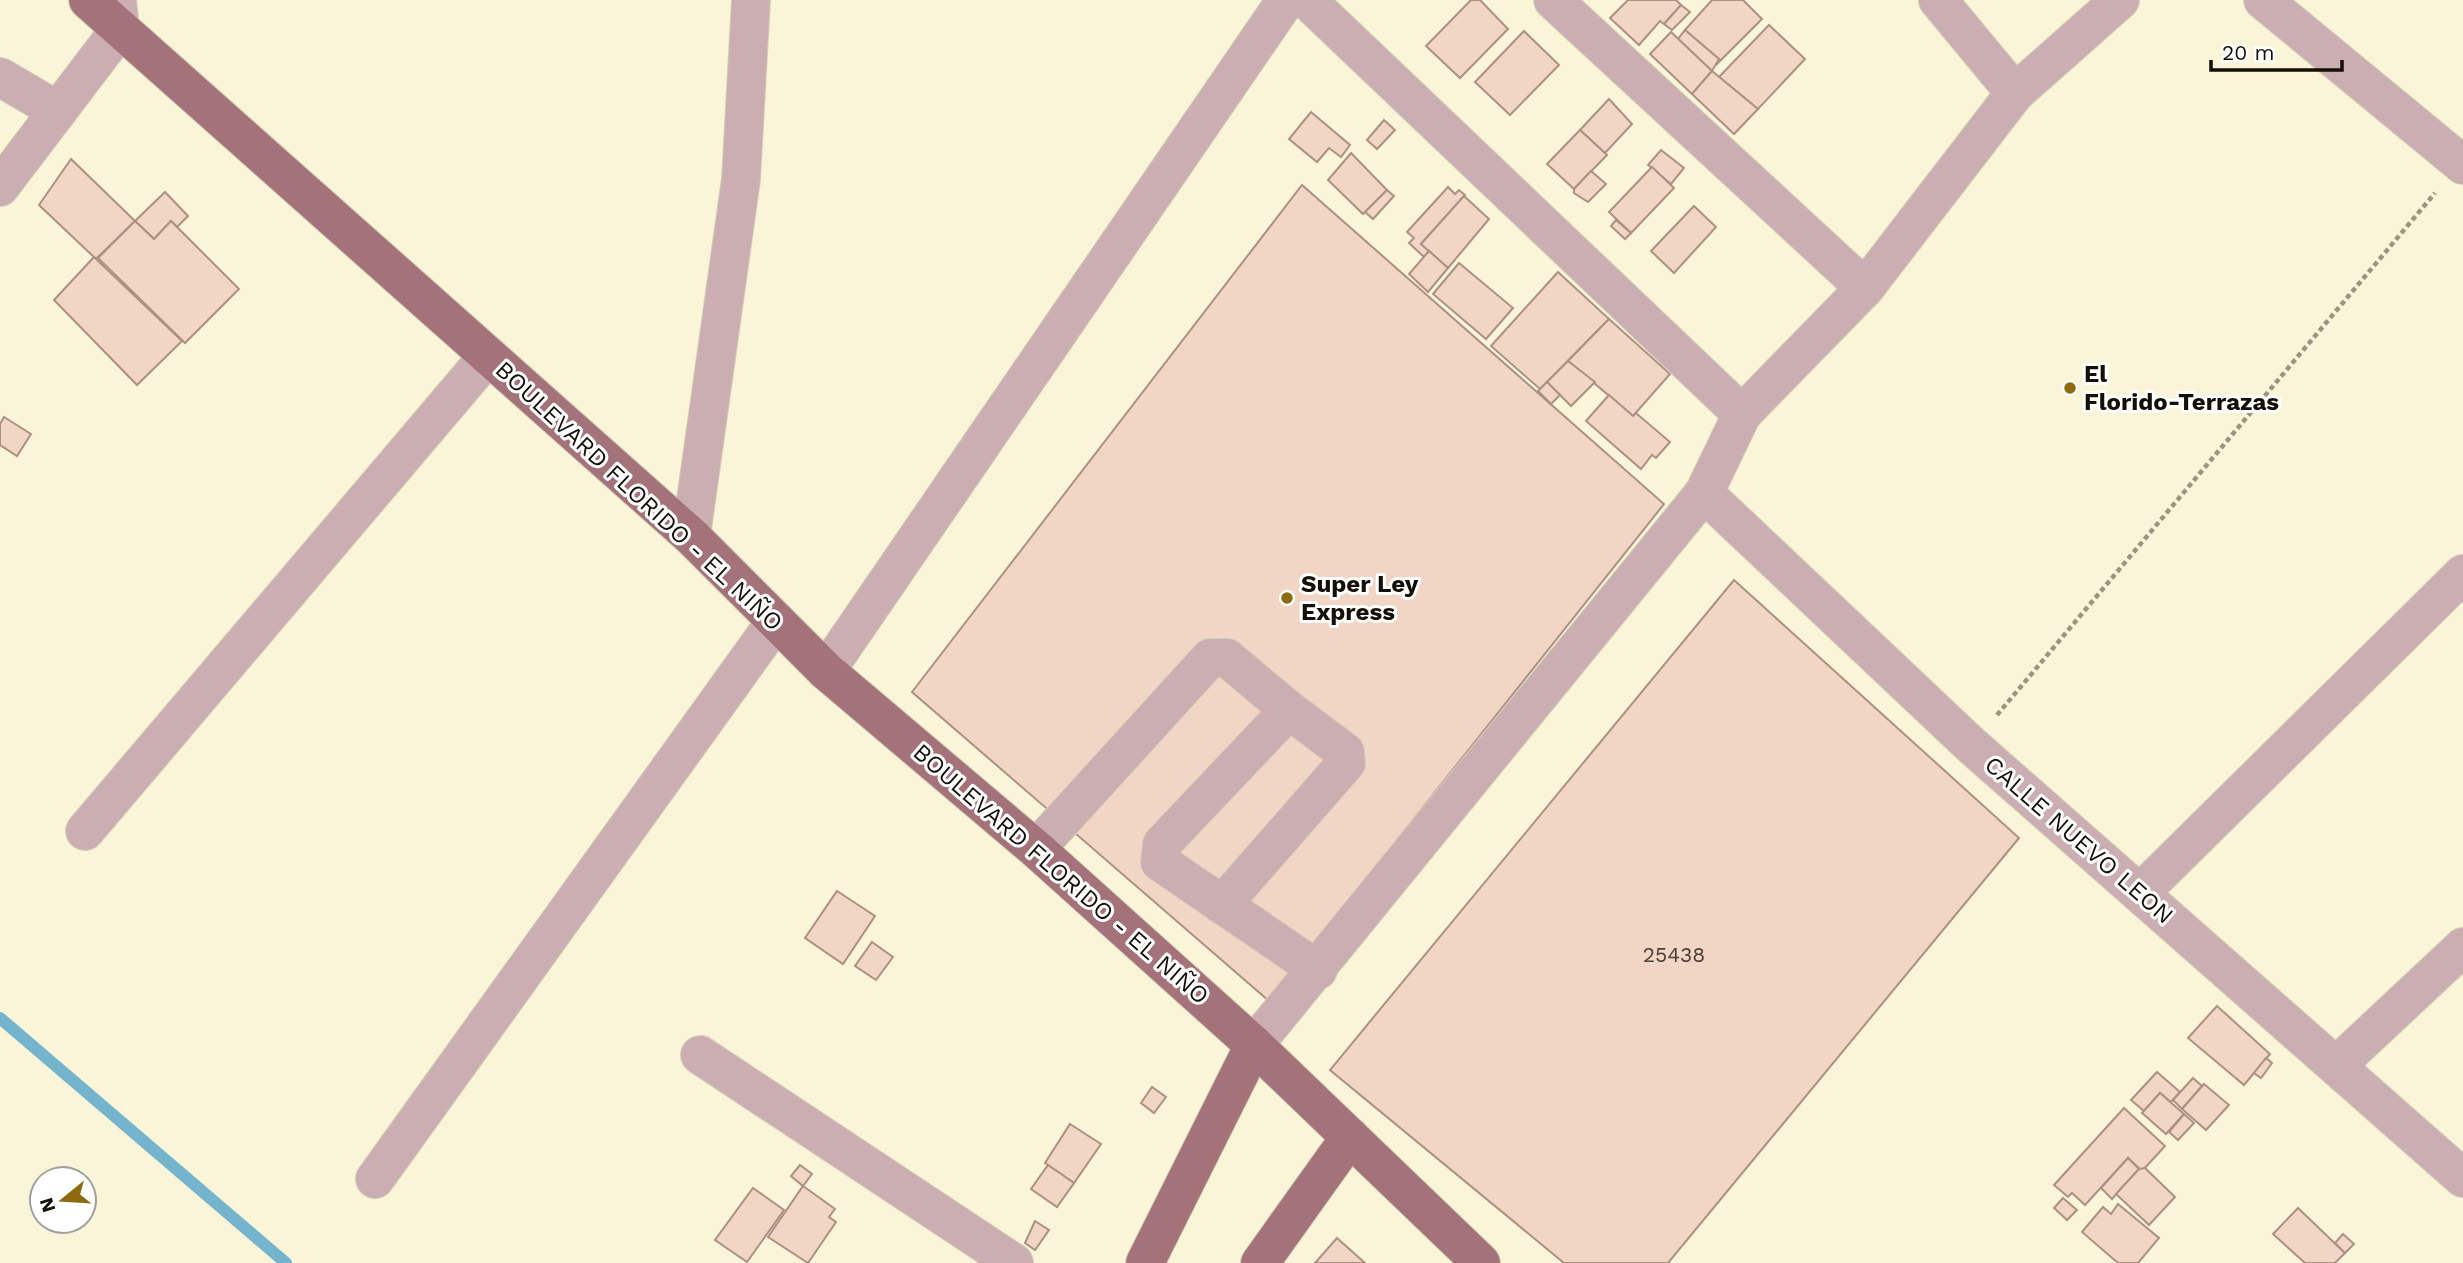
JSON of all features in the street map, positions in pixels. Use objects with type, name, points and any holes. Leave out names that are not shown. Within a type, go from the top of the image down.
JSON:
[{"type":"main road","name":"BOULEVARD FLORIDO - EL NIÑO","points":[[88,0],[119,15],[488,356],[691,537],[826,671],[1036,849],[1254,1045],[1481,1263]]},
{"type":"main road","points":[[1145,1263],[1254,1045]]},
{"type":"main road","points":[[1261,1263],[1350,1137]]},
{"type":"street","points":[[691,537],[741,179],[751,0]]},
{"type":"street","points":[[826,671],[1286,0]]},
{"type":"street","points":[[1307,0],[1742,414]]},
{"type":"street","points":[[1553,0],[1865,288]]},
{"type":"street","points":[[1938,0],[2015,93]]},
{"type":"street","points":[[1254,1045],[1318,970],[1704,493],[1742,414],[1865,288],[2015,93],[2120,0]]},
{"type":"street","points":[[2263,0],[2461,164]]},
{"type":"street","points":[[0,187],[58,111],[119,15]]},
{"type":"street","points":[[0,77],[58,111]]},
{"type":"street","points":[[85,831],[488,356]]},
{"type":"street","name":"CALLE NUEVO LEON","points":[[1704,493],[1971,746],[2463,1178]]},
{"type":"street","points":[[2140,893],[2463,574]]},
{"type":"street","points":[[374,1179],[776,621]]},
{"type":"street","points":[[1036,849],[1210,659],[1227,658],[1345,752],[1346,763],[1222,905]]},
{"type":"street","points":[[1289,710],[1162,845],[1160,862],[1318,970]]},
{"type":"street","points":[[2336,1066],[2463,947]]},
{"type":"street","points":[[700,1055],[1014,1263]]},
{"type":"path","points":[[1971,746],[2461,164]]},
{"type":"building","points":[[1471,0],[1480,0],[1508,29],[1460,78],[1426,46]]},
{"type":"building","points":[[1628,0],[1676,0],[1681,5],[1664,24],[1660,21],[1639,45],[1610,18]]},
{"type":"building","points":[[1712,0],[1743,0],[1762,19],[1718,63],[1719,59],[1685,30]]},
{"type":"building","points":[[1681,5],[1690,12],[1672,30],[1664,24]]},
{"type":"building","points":[[1769,25],[1805,59],[1758,109],[1719,77]]},
{"type":"building","points":[[1685,30],[1719,59],[1712,71],[1678,39]]},
{"type":"building","points":[[1524,31],[1559,65],[1510,115],[1475,82]]},
{"type":"building","points":[[1671,32],[1712,71],[1692,94],[1650,54]]},
{"type":"building","points":[[1712,71],[1758,109],[1734,134],[1692,94]]},
{"type":"building","points":[[1609,99],[1632,124],[1605,153],[1580,130]]},
{"type":"building","points":[[1311,112],[1350,145],[1341,157],[1329,148],[1317,162],[1289,139]]},
{"type":"building","points":[[1384,120],[1395,130],[1377,149],[1367,140]]},
{"type":"building","points":[[1580,130],[1607,155],[1574,189],[1547,164]]},
{"type":"building","points":[[1661,150],[1684,168],[1671,184],[1648,165]]},
{"type":"building","points":[[1351,153],[1387,190],[1363,214],[1328,180]]},
{"type":"building","points":[[71,159],[135,221],[96,259],[39,205]]},
{"type":"building","points":[[1652,167],[1674,188],[1631,233],[1609,212]]},
{"type":"building","points":[[1591,171],[1606,184],[1588,202],[1574,193],[1574,189]]},
{"type":"building","name":"Super Ley Express","points":[[1302,185],[1664,504],[1269,1001],[912,692]]},
{"type":"building","points":[[1448,187],[1455,194],[1459,190],[1465,195],[1421,244],[1429,251],[1424,257],[1409,243],[1414,238],[1407,232]]},
{"type":"building","points":[[1387,190],[1394,196],[1373,219],[1365,212]]},
{"type":"building","points":[[165,192],[188,216],[177,227],[171,221],[154,239],[135,221]]},
{"type":"building","points":[[1464,196],[1489,219],[1448,268],[1421,244]]},
{"type":"building","points":[[1694,206],[1716,227],[1674,273],[1651,251]]},
{"type":"building","points":[[1616,220],[1631,233],[1625,239],[1611,226]]},
{"type":"building","points":[[135,221],[154,239],[171,221],[239,289],[185,343],[98,258]]},
{"type":"building","points":[[1429,251],[1448,268],[1428,292],[1409,274]]},
{"type":"building","points":[[94,257],[182,341],[137,385],[54,300]]},
{"type":"building","points":[[1459,263],[1513,308],[1486,339],[1433,294]]},
{"type":"building","points":[[1558,272],[1609,319],[1540,389],[1491,346]]},
{"type":"building","points":[[1609,319],[1670,374],[1633,416],[1568,361]]},
{"type":"building","points":[[1568,361],[1595,382],[1571,406],[1547,382]]},
{"type":"building","points":[[1547,382],[1560,395],[1551,404],[1538,391]]},
{"type":"building","points":[[1609,395],[1633,416],[1636,413],[1670,442],[1656,458],[1652,455],[1641,469],[1586,421]]},
{"type":"building","points":[[4,417],[31,434],[17,456],[0,445],[0,424]]},
{"type":"building","points":[[1734,580],[2019,838],[1668,1263],[1564,1263],[1330,1070]]},
{"type":"building","points":[[837,891],[875,916],[843,964],[805,938]]},
{"type":"building","points":[[872,942],[893,957],[876,980],[855,966]]},
{"type":"building","points":[[2217,1006],[2270,1054],[2244,1085],[2188,1038]]},
{"type":"building","points":[[2266,1058],[2272,1063],[2261,1078],[2254,1073]]},
{"type":"building","points":[[2157,1072],[2180,1092],[2171,1102],[2160,1093],[2144,1111],[2131,1100]]},
{"type":"building","points":[[2193,1078],[2202,1086],[2182,1109],[2173,1100]]},
{"type":"building","points":[[2204,1084],[2229,1105],[2206,1130],[2182,1109]]},
{"type":"building","points":[[1152,1087],[1166,1097],[1154,1113],[1141,1103]]},
{"type":"building","points":[[2160,1093],[2184,1114],[2166,1134],[2142,1113]]},
{"type":"building","points":[[2124,1108],[2165,1146],[2142,1171],[2128,1158],[2085,1205],[2072,1193],[2068,1197],[2054,1185]]},
{"type":"building","points":[[2184,1114],[2194,1123],[2178,1140],[2169,1132]]},
{"type":"building","points":[[1070,1124],[1101,1144],[1074,1183],[1045,1163]]},
{"type":"building","points":[[2128,1158],[2139,1169],[2112,1199],[2101,1188]]},
{"type":"building","points":[[800,1165],[812,1174],[803,1186],[791,1176]]},
{"type":"building","points":[[1048,1165],[1074,1183],[1057,1207],[1031,1189]]},
{"type":"building","points":[[2145,1168],[2175,1197],[2149,1225],[2116,1194],[2139,1169]]},
{"type":"building","points":[[803,1186],[835,1209],[829,1217],[836,1222],[808,1263],[768,1237]]},
{"type":"building","points":[[753,1188],[784,1210],[747,1262],[715,1240]]},
{"type":"building","points":[[2063,1198],[2077,1210],[2067,1220],[2054,1208]]},
{"type":"building","points":[[2118,1204],[2159,1238],[2138,1263],[2118,1263],[2082,1232],[2103,1207],[2111,1214]]},
{"type":"building","points":[[2298,1208],[2345,1253],[2335,1263],[2305,1263],[2273,1234]]},
{"type":"building","points":[[1035,1221],[1049,1230],[1035,1250],[1025,1243]]},
{"type":"building","points":[[2343,1234],[2354,1244],[2345,1253],[2335,1243]]},
{"type":"building","points":[[1337,1238],[1365,1263],[1315,1263]]},
{"type":"waterway","points":[[0,1018],[286,1263]]},
{"type":"place","name":"El Florido-Terrazas","points":[[2070,388]]},
{"type":"place","name":"Super Ley Express","points":[[1287,598]]}]
